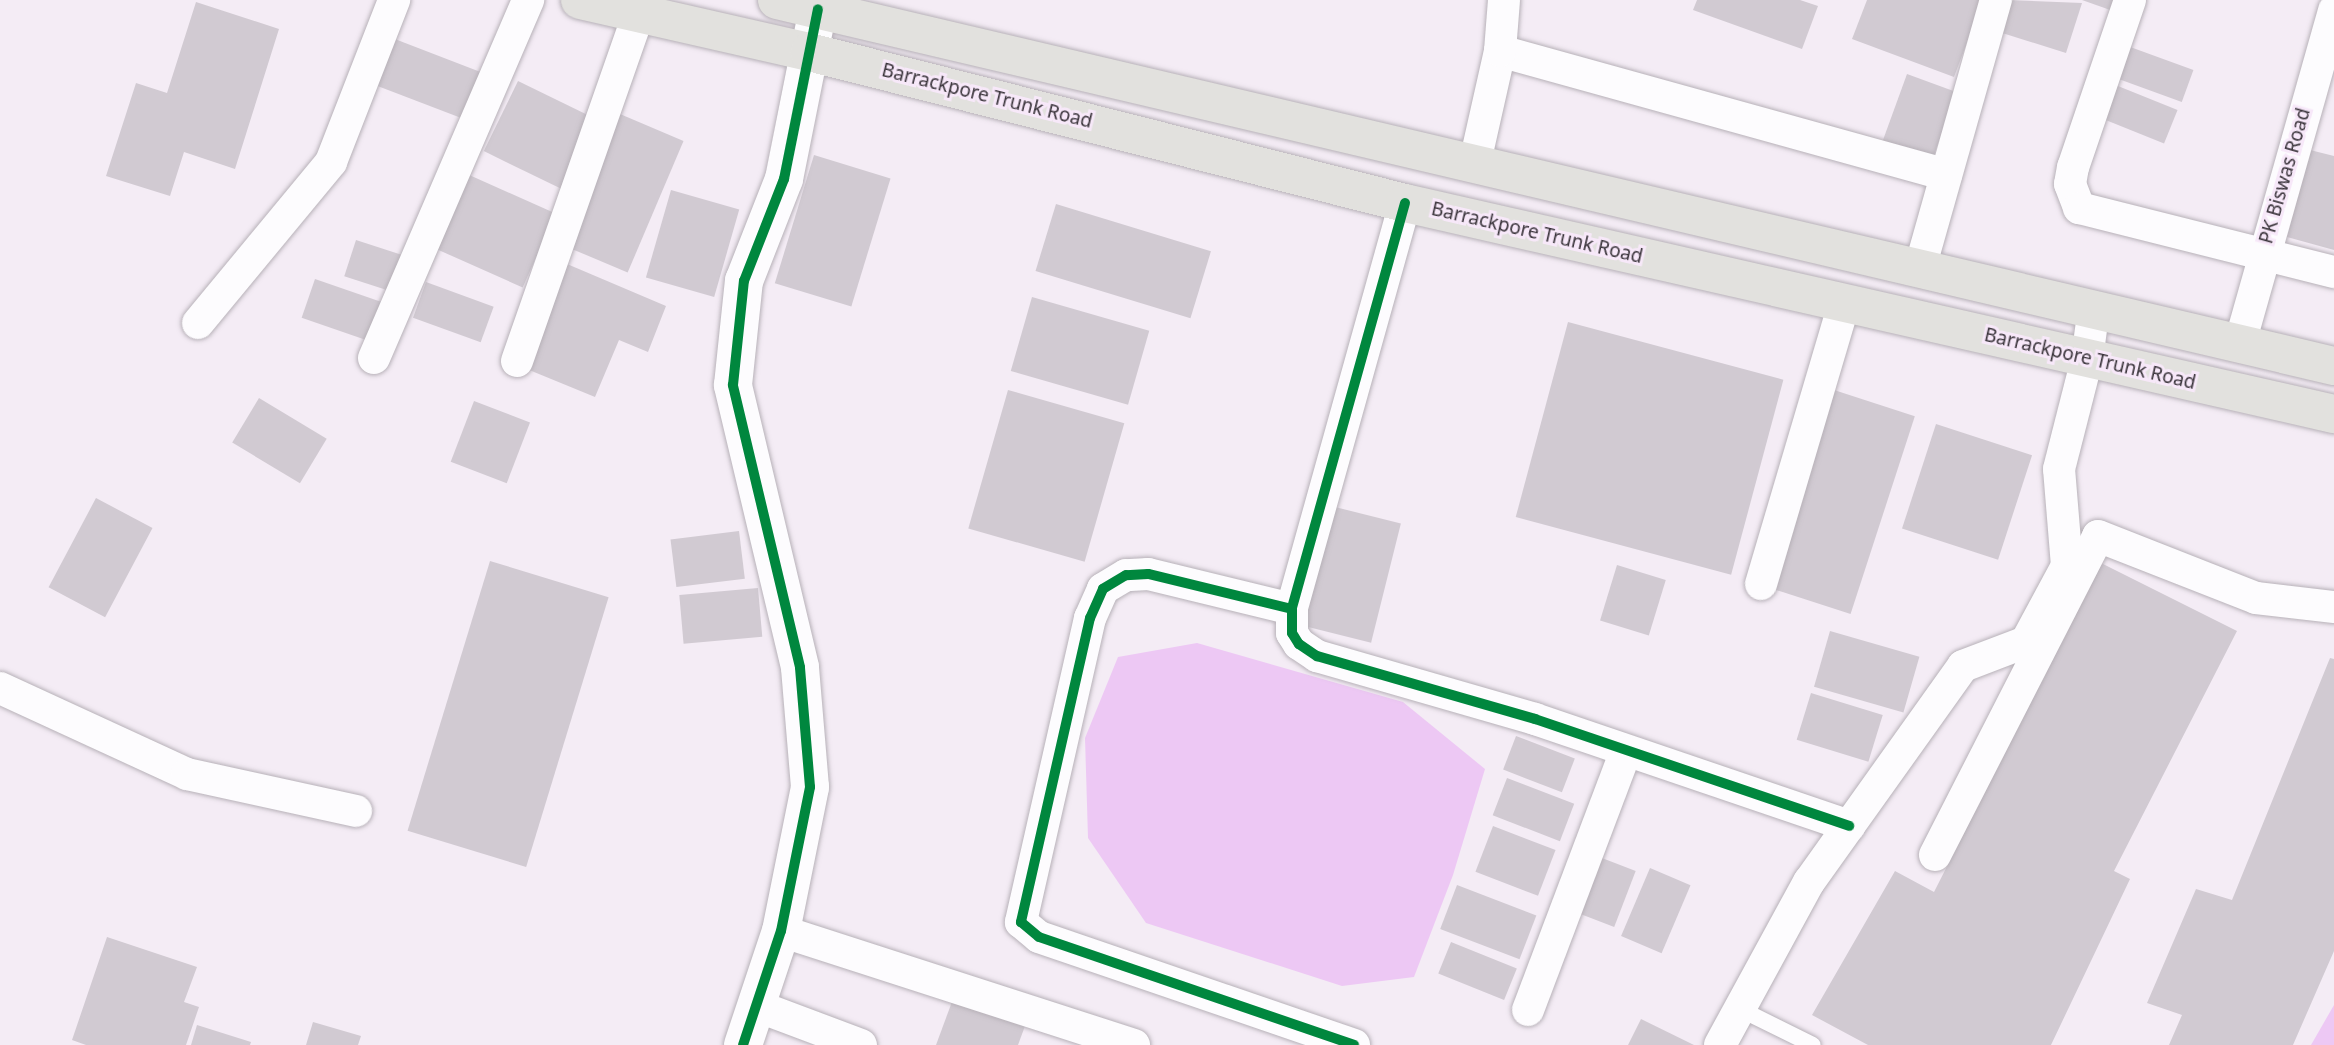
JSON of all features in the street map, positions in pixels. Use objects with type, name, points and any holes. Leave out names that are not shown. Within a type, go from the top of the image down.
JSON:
[{"type":"main road","name":"Barrackpore Trunk Road","points":[[580,0],[809,51],[1405,203],[2334,414]]},
{"type":"main road","points":[[777,0],[818,9],[867,9],[1475,162],[2334,366]]},
{"type":"street","points":[[198,323],[331,162],[394,0]]},
{"type":"street","points":[[374,358],[528,0]]},
{"type":"street","points":[[1475,162],[1500,51],[1504,0]]},
{"type":"street","points":[[1920,268],[1996,0]]},
{"type":"street","points":[[2130,0],[2073,167],[2072,197],[2080,208],[2334,272]]},
{"type":"street","points":[[743,1045],[781,931],[810,787],[800,667],[733,385],[744,281],[784,179],[818,9]]},
{"type":"street","name":"PK Biswas Road","points":[[2240,343],[2334,10]]},
{"type":"street","points":[[517,361],[639,13]]},
{"type":"street","points":[[1500,51],[1946,175]]},
{"type":"street","points":[[1405,203],[1292,609],[1292,633],[1317,656],[1535,719],[1625,753],[1849,826]]},
{"type":"street","points":[[1761,584],[1844,303]]},
{"type":"street","points":[[1720,1045],[1809,882],[1963,666],[2026,642],[2067,566],[2059,469],[2087,359],[2094,307]]},
{"type":"street","points":[[1935,855],[2098,536],[2256,598],[2334,607]]},
{"type":"street","points":[[1292,609],[1148,574],[1126,575],[1103,589],[1090,618],[1021,922],[1039,937],[1354,1045]]},
{"type":"street","points":[[0,688],[187,774],[356,811]]},
{"type":"street","points":[[1528,1010],[1625,753]]},
{"type":"street","points":[[781,931],[1134,1045]]},
{"type":"street","points":[[757,1006],[862,1045]]},
{"type":"lane","points":[[1740,1009],[1813,1045]]},
{"type":"shaded area","points":[[1197,643],[1403,702],[1485,769],[1453,875],[1414,977],[1342,986],[1146,923],[1088,838],[1085,738],[1118,657]]},
{"type":"shaded area","points":[[2334,1005],[2334,1045],[2311,1045]]},
{"type":"building","points":[[1697,0],[1800,0],[1818,6],[1802,49],[1693,10]]},
{"type":"building","points":[[1867,0],[1983,0],[1954,77],[1852,39]]},
{"type":"building","points":[[2009,0],[2082,3],[2066,53],[1999,32]]},
{"type":"building","points":[[2082,0],[2117,0],[2113,11]]},
{"type":"building","points":[[196,2],[279,29],[235,169],[184,152],[170,196],[106,176],[136,83],[167,93]]},
{"type":"building","points":[[387,36],[485,74],[467,120],[369,83]]},
{"type":"building","points":[[2122,44],[2193,70],[2182,102],[2110,76]]},
{"type":"building","points":[[1907,74],[1957,92],[1932,160],[1882,142]]},
{"type":"building","points":[[518,81],[598,120],[564,190],[484,151]]},
{"type":"building","points":[[2108,82],[2178,110],[2164,143],[2095,115]]},
{"type":"building","points":[[620,114],[684,141],[628,273],[564,246]]},
{"type":"building","points":[[2310,150],[2334,156],[2334,250],[2287,237]]},
{"type":"building","points":[[814,155],[891,178],[851,307],[775,283]]},
{"type":"building","points":[[467,174],[556,213],[523,287],[434,248]]},
{"type":"building","points":[[671,190],[739,210],[714,297],[646,277]]},
{"type":"building","points":[[1056,204],[1211,251],[1190,318],[1036,271]]},
{"type":"building","points":[[356,240],[409,257],[398,293],[344,276]]},
{"type":"building","points":[[560,261],[666,306],[648,352],[619,340],[595,397],[517,365]]},
{"type":"building","points":[[315,279],[386,303],[373,342],[302,318]]},
{"type":"building","points":[[426,282],[494,307],[481,342],[413,318]]},
{"type":"building","points":[[1032,297],[1149,331],[1128,405],[1011,371]]},
{"type":"building","points":[[1568,322],[1783,380],[1731,575],[1516,517]]},
{"type":"building","points":[[1008,390],[1124,423],[1085,562],[968,528]]},
{"type":"building","points":[[1834,390],[1915,416],[1851,614],[1770,588]]},
{"type":"building","points":[[259,398],[327,439],[300,483],[232,443]]},
{"type":"building","points":[[474,401],[530,423],[507,483],[451,462]]},
{"type":"building","points":[[1936,424],[2032,455],[1998,560],[1902,529]]},
{"type":"building","points":[[96,498],[153,528],[105,617],[49,587]]},
{"type":"building","points":[[1331,506],[1401,523],[1371,643],[1301,625]]},
{"type":"building","points":[[739,531],[745,579],[676,587],[671,539]]},
{"type":"building","points":[[490,561],[609,597],[526,867],[408,831]]},
{"type":"building","points":[[2101,563],[2237,631],[2114,871],[2130,879],[2051,1045],[1868,1045],[1812,1015],[1895,871],[1934,892]]},
{"type":"building","points":[[1617,565],[1666,580],[1649,635],[1600,620]]},
{"type":"building","points":[[758,588],[762,637],[684,644],[679,595]]},
{"type":"building","points":[[1830,631],[1919,657],[1903,712],[1814,687]]},
{"type":"building","points":[[2330,658],[2334,659],[2334,951],[2293,1045],[2169,1045],[2182,1015],[2147,1003],[2196,889],[2232,900]]},
{"type":"building","points":[[1811,693],[1883,715],[1868,762],[1797,740]]},
{"type":"building","points":[[1516,736],[1575,759],[1562,792],[1503,770]]},
{"type":"building","points":[[1507,778],[1574,804],[1560,841],[1493,815]]},
{"type":"building","points":[[1493,826],[1556,850],[1538,896],[1475,872]]},
{"type":"building","points":[[1589,853],[1636,871],[1614,927],[1567,909]]},
{"type":"building","points":[[1650,868],[1691,885],[1662,953],[1621,936]]},
{"type":"building","points":[[1457,885],[1536,915],[1520,959],[1440,929]]},
{"type":"building","points":[[107,937],[197,967],[184,1002],[199,1007],[186,1045],[86,1045],[72,1040]]},
{"type":"building","points":[[1451,942],[1517,969],[1504,1000],[1438,974]]},
{"type":"building","points":[[953,999],[1025,1026],[1018,1045],[936,1045]]},
{"type":"building","points":[[1641,1019],[1694,1045],[1628,1045]]},
{"type":"building","points":[[313,1022],[361,1036],[358,1045],[306,1045]]},
{"type":"building","points":[[197,1025],[251,1042],[250,1045],[191,1045]]},
{"type":"cycle path","points":[[743,1045],[781,931],[810,787],[800,667],[733,385],[744,281],[784,179],[818,9]]},
{"type":"cycle path","points":[[1405,203],[1292,609],[1292,633],[1299,644],[1317,656],[1535,719],[1849,826]]},
{"type":"cycle path","points":[[1292,609],[1148,574],[1126,575],[1103,589],[1090,618],[1021,922],[1039,937],[1354,1045]]}]
